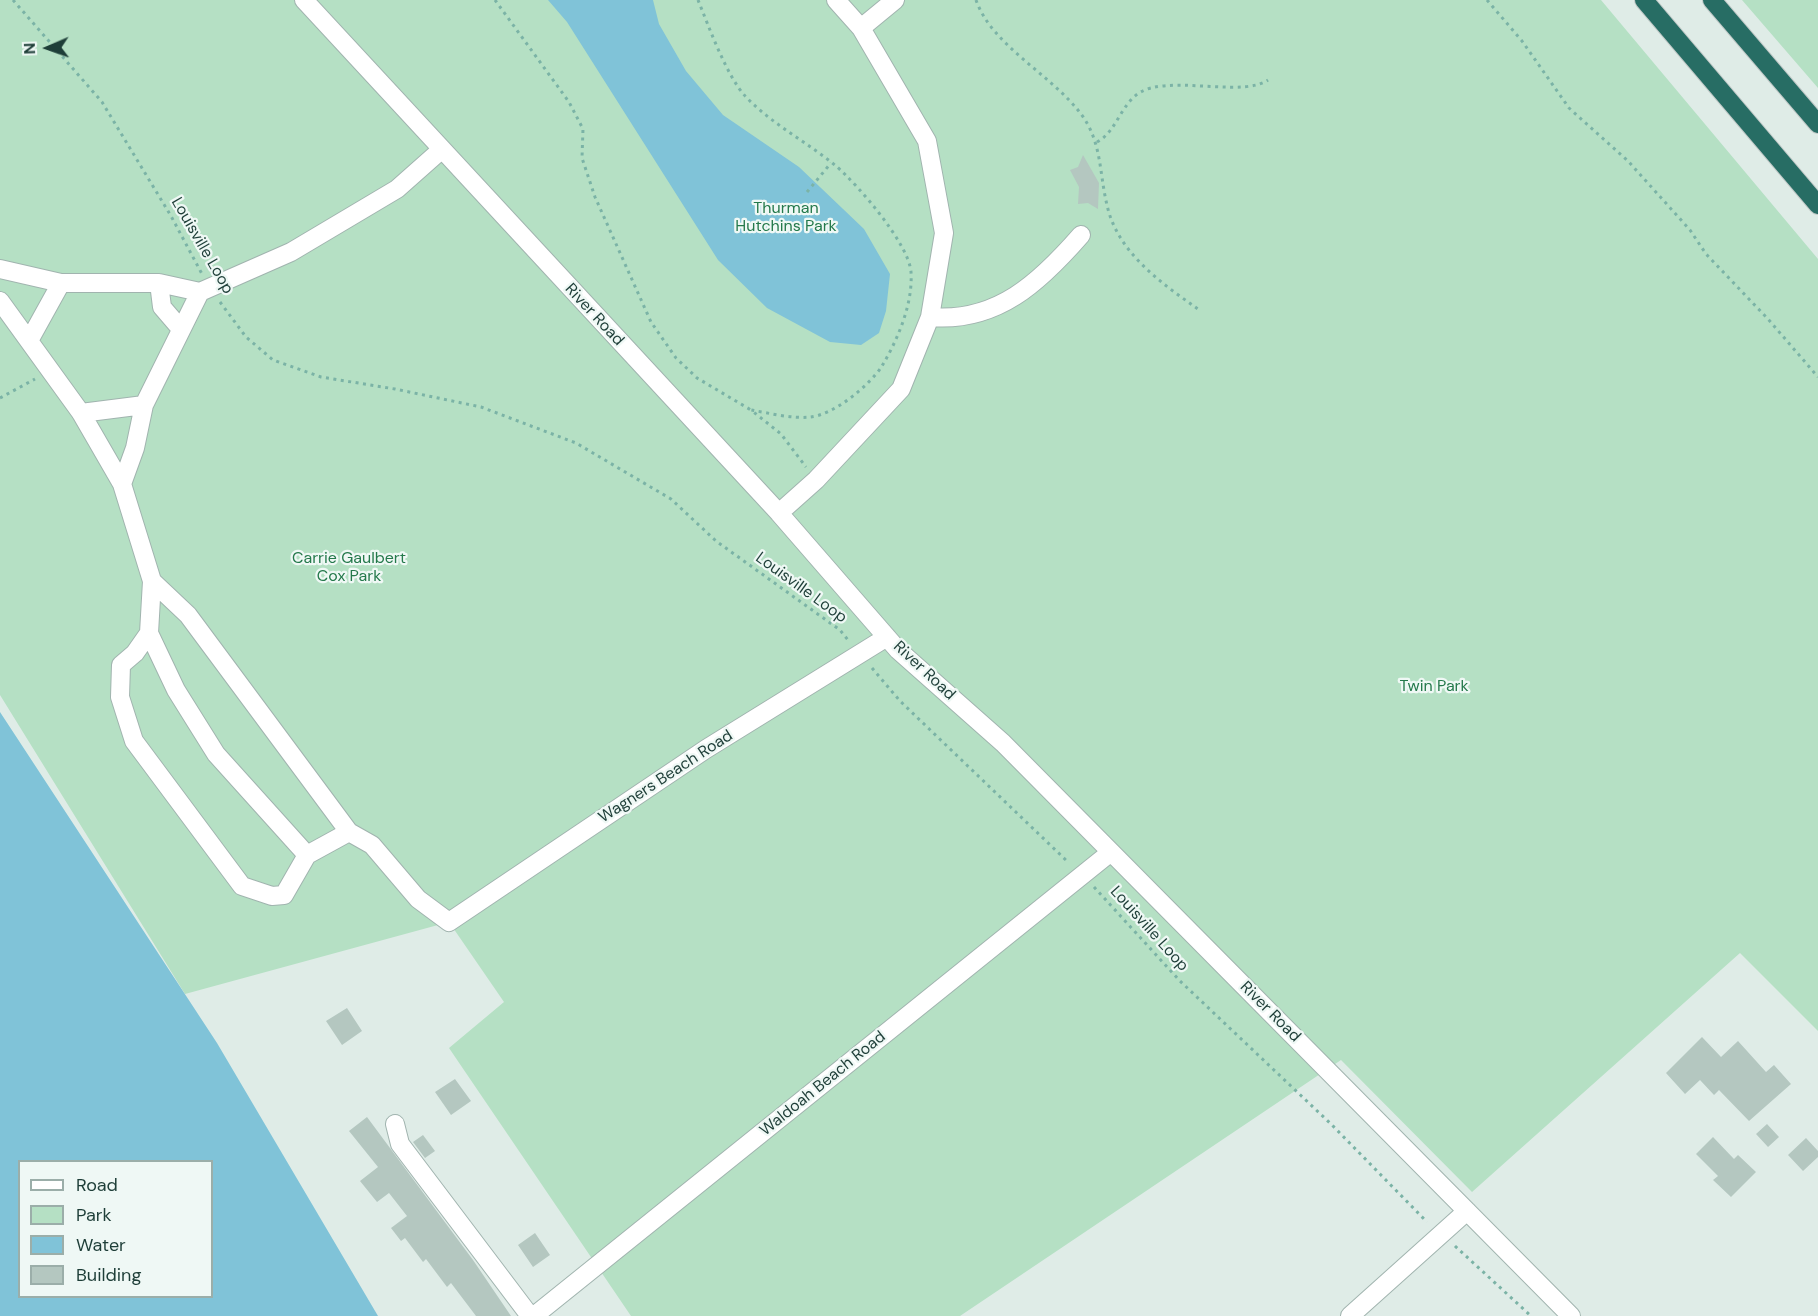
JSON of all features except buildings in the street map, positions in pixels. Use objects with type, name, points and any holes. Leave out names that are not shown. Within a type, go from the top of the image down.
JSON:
[{"type":"highway","points":[[1644,0],[1818,205]]},
{"type":"highway","points":[[1712,0],[1818,124]]},
{"type":"street","name":"River Road","points":[[304,0],[779,513],[887,637],[1003,742],[1571,1316]]},
{"type":"street","points":[[779,513],[816,480],[901,389],[930,317],[944,233],[927,141],[861,28],[836,0]]},
{"type":"street","points":[[861,28],[895,0]]},
{"type":"street","points":[[0,269],[61,283],[159,283],[204,289],[291,252],[310,241],[397,189],[441,150]]},
{"type":"street","points":[[930,317],[952,319],[981,314],[1026,290],[1081,235]]},
{"type":"street","points":[[30,339],[61,283]]},
{"type":"street","points":[[159,283],[162,308],[180,328]]},
{"type":"street","points":[[122,484],[135,448],[144,405],[180,328],[204,289]]},
{"type":"street","points":[[0,301],[30,339],[81,413],[122,484],[152,580],[149,633],[176,690],[216,754],[307,855]]},
{"type":"street","points":[[81,413],[144,405]]},
{"type":"street","points":[[149,633],[135,653],[121,665],[120,697],[134,741],[242,886],[272,896],[284,895],[307,855],[349,832],[188,615],[152,580]]},
{"type":"street","name":"Wagners Beach Road","points":[[349,832],[372,845],[418,899],[449,922],[706,749],[887,637]]},
{"type":"street","name":"Waldoah Beach Road","points":[[395,1124],[400,1144],[532,1316],[704,1183],[926,1000],[1111,852]]},
{"type":"street","points":[[1350,1316],[1467,1211]]},
{"type":"path","name":"Louisville Loop","points":[[13,0],[102,102],[171,216],[204,289],[246,337],[273,360],[321,377],[395,389],[481,407],[576,443],[671,499],[716,541],[840,630],[900,701],[1116,908],[1180,981],[1442,1234],[1531,1316]]},
{"type":"path","points":[[495,0],[569,102],[582,129],[582,158],[595,197],[651,322],[676,358],[696,378],[751,410],[781,434],[816,480]]},
{"type":"path","points":[[698,0],[721,52],[744,94],[765,115],[831,163],[871,200],[896,238],[911,270],[910,295],[895,345],[872,381],[833,409],[810,417],[751,410]]},
{"type":"path","points":[[976,0],[987,21],[1000,38],[1065,96],[1082,115],[1096,142],[1107,206],[1116,229],[1131,252],[1150,273],[1198,309]]},
{"type":"path","points":[[1487,0],[1522,41],[1569,108],[1628,160],[1690,230],[1706,254],[1768,319],[1818,377]]},
{"type":"path","points":[[1096,142],[1103,138],[1121,111],[1136,94],[1149,88],[1196,84],[1249,89],[1268,80]]},
{"type":"path","points":[[807,192],[831,163]]},
{"type":"path","points":[[0,398],[51,370]]},
{"type":"green space","points":[[0,0],[1601,0],[1818,259],[1818,1031],[1740,953],[1472,1192],[1341,1060],[960,1316],[631,1316],[449,1048],[504,1002],[449,922],[185,994],[0,695]]},
{"type":"green space","points":[[1742,0],[1818,0],[1818,88]]},
{"type":"water","points":[[548,0],[653,0],[659,24],[686,71],[723,115],[799,167],[864,229],[890,274],[886,311],[879,333],[861,345],[830,342],[767,308],[718,260],[567,22]]},
{"type":"water","points":[[0,712],[217,1043],[378,1316],[0,1316]]},
{"type":"park label","name":"Thurman Hutchins Park","points":[[786,218]]},
{"type":"park label","name":"Carrie Gaulbert Cox Park","points":[[349,568]]},
{"type":"park label","name":"Twin Park","points":[[1434,687]]}]
